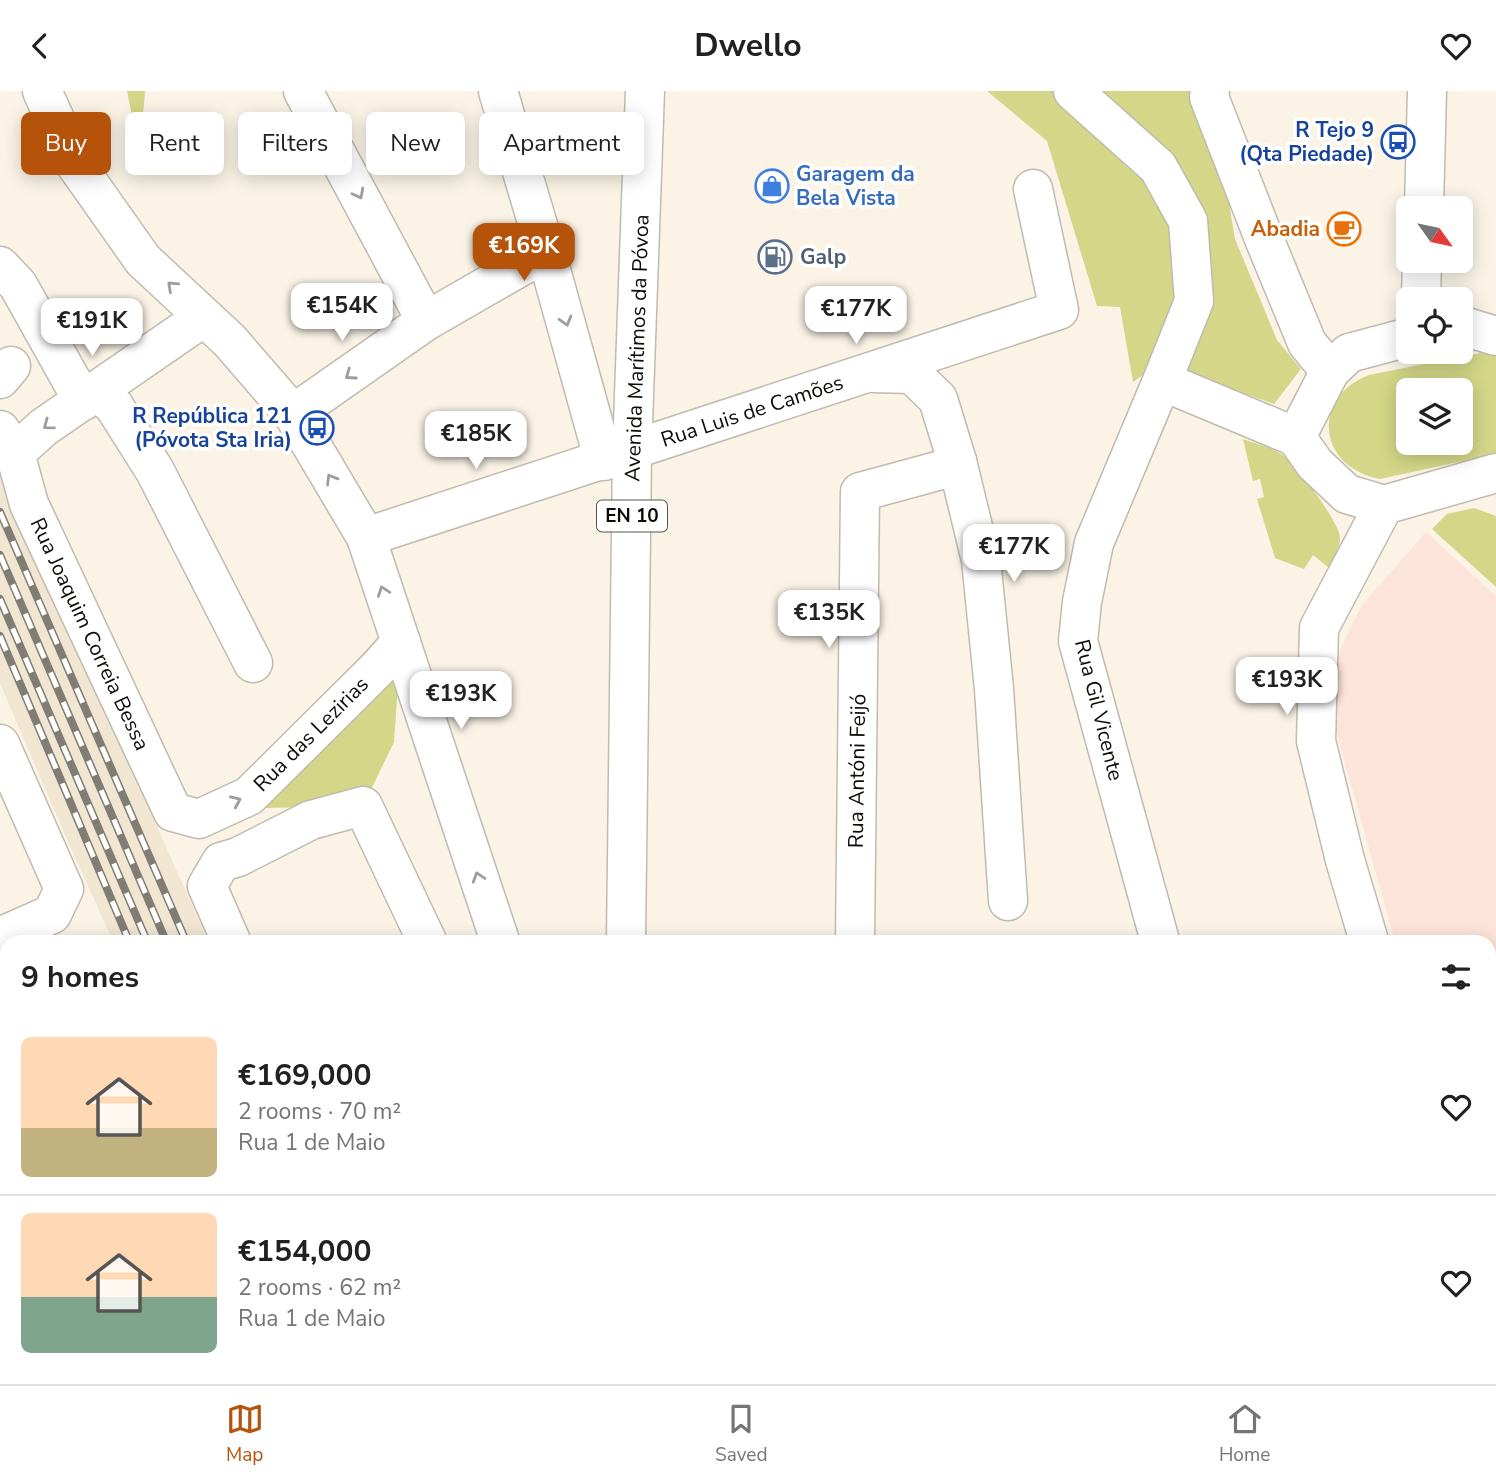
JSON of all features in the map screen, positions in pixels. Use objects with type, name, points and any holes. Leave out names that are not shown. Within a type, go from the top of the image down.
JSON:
[{"type":"street","points":[[42,91],[76,165],[143,260],[230,341],[293,414],[366,537],[498,935]]},
{"type":"street","points":[[303,91],[426,321]]},
{"type":"street","points":[[498,91],[546,252],[618,456]]},
{"type":"street","name":"Avenida Marítimos da Póvoa","points":[[626,935],[618,456],[645,91]]},
{"type":"street","name":"Rua Gil Vicente","points":[[1073,91],[1158,167],[1188,221],[1195,300],[1094,543],[1082,602],[1078,641],[1158,935]]},
{"type":"street","points":[[1210,91],[1209,97],[1255,218],[1307,343],[1330,371]]},
{"type":"street","points":[[1424,196],[1427,91]]},
{"type":"street","name":"Rua Luis de Camões","points":[[366,537],[1059,310],[1033,188]]},
{"type":"street","points":[[293,414],[426,321],[546,252]]},
{"type":"street","points":[[0,266],[18,285],[90,396],[114,406],[155,471],[253,663]]},
{"type":"street","points":[[8,441],[44,427],[192,325],[206,319]]},
{"type":"street","points":[[1473,330],[1496,336]]},
{"type":"street","points":[[1296,436],[1330,371],[1349,353],[1396,340]]},
{"type":"street","points":[[869,373],[912,374],[939,399],[957,461],[981,559],[994,689],[1008,901]]},
{"type":"street","points":[[1162,381],[1296,436],[1315,464],[1347,494],[1384,505],[1495,476]]},
{"type":"street","name":"Rua Joaquim Correia Bessa","points":[[8,441],[29,504],[186,815],[221,862]]},
{"type":"street","name":"Rua Antóni Feijó","points":[[855,935],[860,492],[941,470],[957,461]]},
{"type":"street","points":[[1367,935],[1345,860],[1316,741],[1319,628],[1384,505]]},
{"type":"street","name":"Rua das Lezirias","points":[[186,815],[249,796],[401,642]]},
{"type":"street","points":[[0,744],[64,889],[52,914],[5,935]]},
{"type":"street","points":[[229,935],[207,886],[221,862],[222,864],[238,857],[311,820],[363,806],[423,935]]},
{"type":"shaded area","points":[[0,461],[58,605],[205,935],[110,935],[0,683]]},
{"type":"shaded area","points":[[1426,532],[1496,596],[1496,935],[1393,935],[1335,727],[1337,656],[1362,605]]},
{"type":"green space","points":[[127,91],[145,91],[143,112],[131,112]]},
{"type":"green space","points":[[987,91],[1210,91],[1235,239],[1277,340],[1301,369],[1274,404],[1160,363],[1133,382],[1120,307],[1097,306],[1047,141]]},
{"type":"green space","points":[[1480,353],[1496,356],[1496,454],[1380,479],[1359,472],[1344,461],[1334,447],[1329,431],[1330,415],[1337,399],[1350,386],[1369,375],[1424,364],[1473,364],[1473,354]]},
{"type":"green space","points":[[1243,439],[1284,456],[1325,507],[1340,537],[1338,549],[1329,568],[1313,555],[1304,569],[1275,558],[1257,499],[1264,497],[1260,479],[1253,481]]},
{"type":"green space","points":[[1474,508],[1496,516],[1496,587],[1432,529],[1447,514]]},
{"type":"green space","points":[[380,635],[401,642],[394,742],[363,806],[220,809]]},
{"type":"railway","points":[[0,512],[183,935]]},
{"type":"railway","points":[[0,555],[163,935]]},
{"type":"railway","points":[[0,599],[144,935]]},
{"type":"railway","points":[[0,636],[126,935]]},
{"type":"place","name":"R Tejo 9 (Qta Piedade)","points":[[1398,142]]},
{"type":"place","name":"Garagem da Bela Vista","points":[[772,186]]},
{"type":"place","name":"Abadia","points":[[1344,229]]},
{"type":"place","name":"Galp","points":[[775,257]]},
{"type":"place","name":"R República 121 (Póvota Sta Iria)","points":[[317,428]]}]
